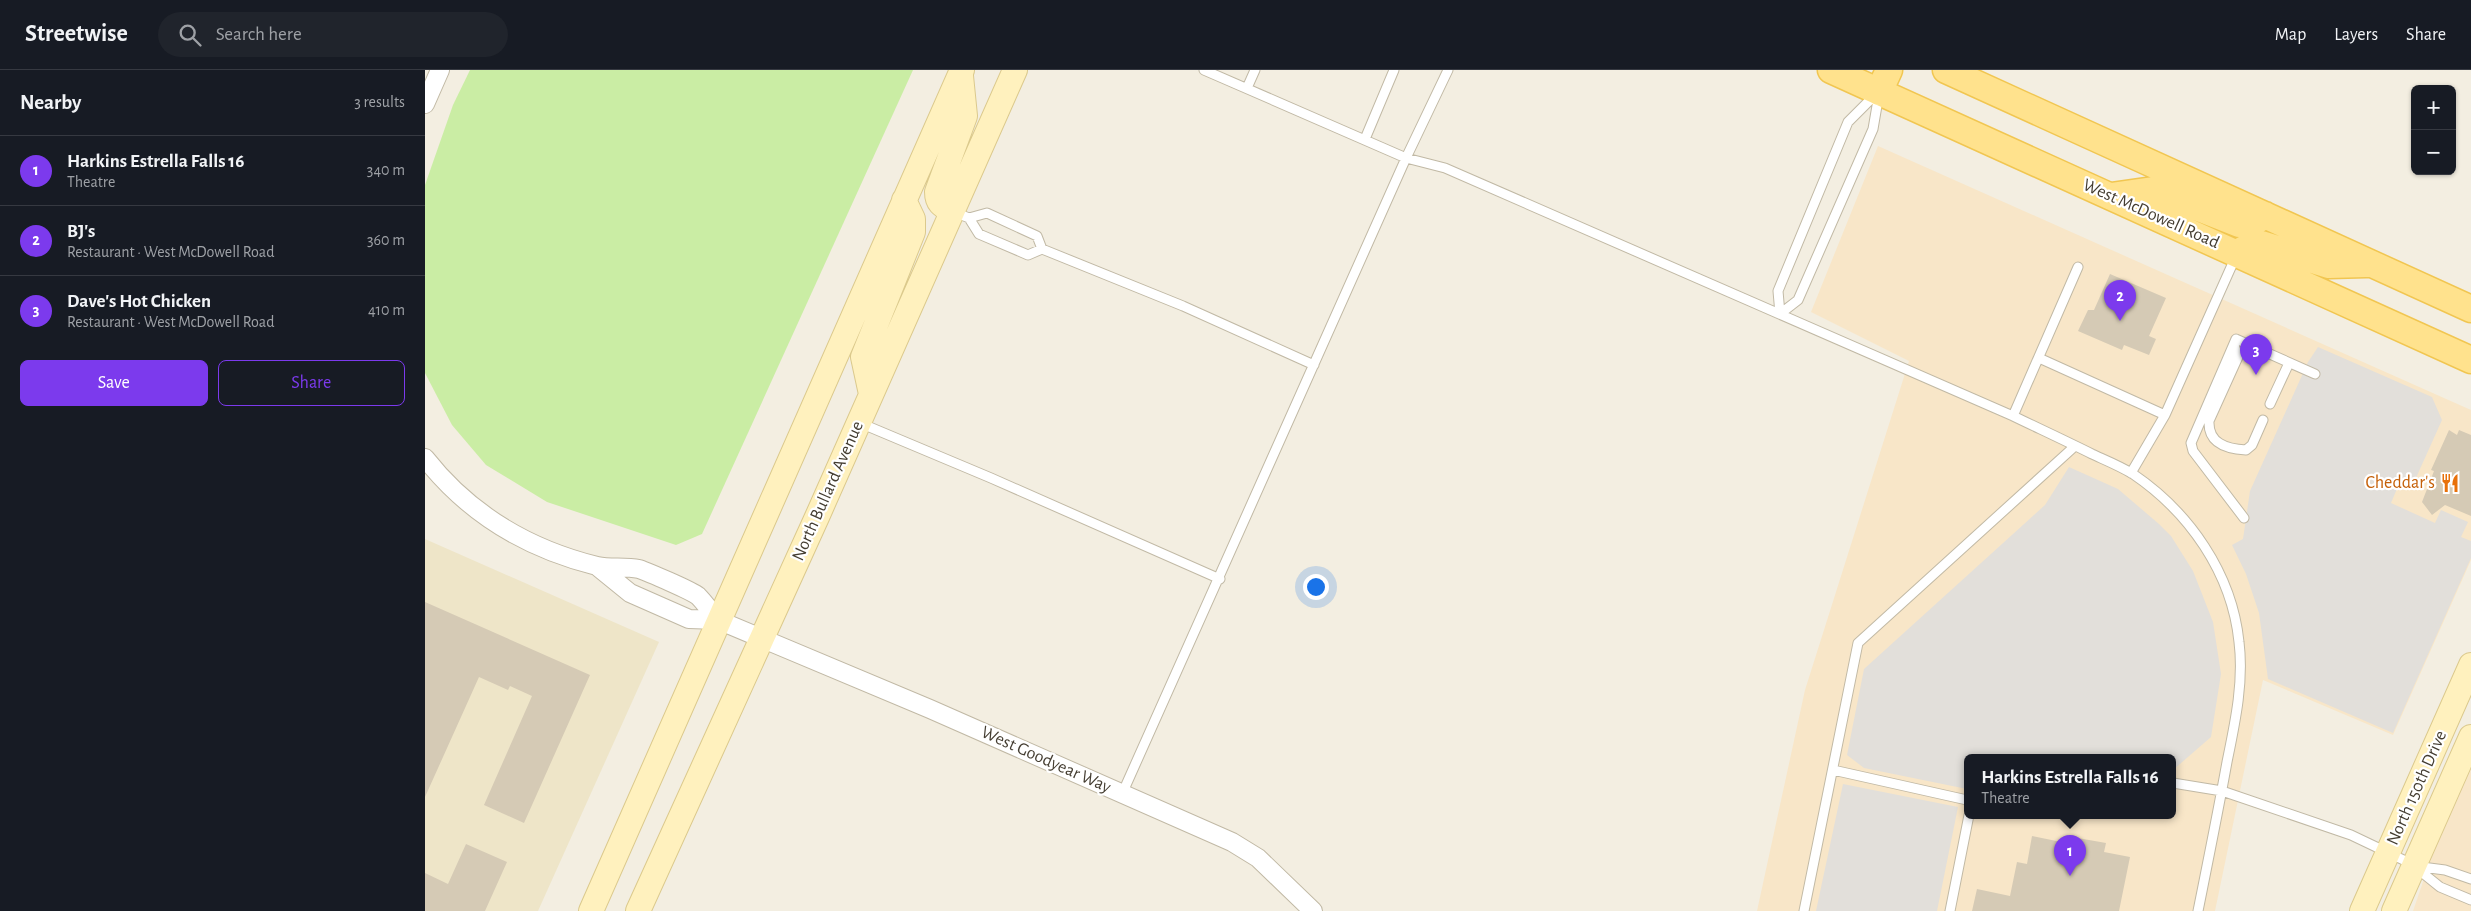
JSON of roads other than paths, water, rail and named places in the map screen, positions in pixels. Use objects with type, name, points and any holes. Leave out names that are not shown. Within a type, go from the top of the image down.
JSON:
[{"type":"main road","name":"North Bullard Avenue","points":[[638,911],[858,422],[961,214],[1015,70]]},
{"type":"main road","name":"West McDowell Road","points":[[1831,70],[1884,81],[2111,196],[2471,360]]},
{"type":"main road","points":[[1946,70],[2471,309]]},
{"type":"main road","points":[[961,72],[965,116],[937,192],[937,200],[941,205],[961,214]]},
{"type":"main road","points":[[591,911],[961,72]]},
{"type":"main road","points":[[2111,196],[2153,190],[2239,224],[2253,223],[2265,215]]},
{"type":"main road","points":[[871,394],[863,356],[913,232],[913,219],[904,200]]},
{"type":"main road","points":[[2237,253],[2248,247],[2261,244],[2329,265],[2371,264]]},
{"type":"main road","name":"North 150th Drive","points":[[2362,911],[2471,665]]},
{"type":"main road","name":"North 150th Drive","points":[[2394,911],[2471,737]]},
{"type":"street","points":[[425,104],[440,70]]},
{"type":"street","points":[[425,458],[457,493],[490,520],[541,548],[598,566],[639,570],[672,584],[697,595],[718,620]]},
{"type":"street","points":[[598,566],[630,593],[689,620],[718,620]]},
{"type":"street","name":"West Goodyear Way","points":[[718,620],[930,709],[1232,842],[1258,858],[1313,911]]},
{"type":"lane","points":[[1204,70],[1406,158],[1445,168],[2013,416],[2131,473],[2158,493],[2183,517],[2203,543],[2217,568],[2231,608],[2239,642],[2239,702],[2198,911]]},
{"type":"lane","points":[[1247,88],[1255,70]]},
{"type":"lane","points":[[1365,140],[1394,70]]},
{"type":"lane","points":[[1122,794],[1220,579],[1406,158],[1448,70]]},
{"type":"lane","points":[[1780,314],[1798,300],[1873,129],[1884,81]]},
{"type":"lane","points":[[1780,314],[1778,292],[1848,122],[1884,81]]},
{"type":"lane","points":[[961,214],[987,213],[1037,236],[1043,249],[1183,306],[1315,365]]},
{"type":"lane","points":[[961,214],[979,234],[1028,255],[1043,249]]},
{"type":"lane","points":[[2131,473],[2165,415],[2237,253]]},
{"type":"lane","points":[[2013,416],[2078,267]]},
{"type":"lane","points":[[2244,518],[2193,451],[2191,443],[2236,339],[2315,374]]},
{"type":"lane","points":[[2234,345],[2238,357],[2209,421],[2209,432],[2213,439],[2227,446],[2246,450],[2252,445],[2263,420]]},
{"type":"lane","points":[[2039,358],[2165,415]]},
{"type":"lane","points":[[2270,404],[2289,363]]},
{"type":"lane","points":[[858,422],[991,478],[1220,579]]},
{"type":"lane","points":[[1805,911],[1858,643],[2075,446]]},
{"type":"lane","points":[[1833,770],[1964,799]]},
{"type":"lane","points":[[2176,783],[2222,791],[2351,835],[2414,866],[2440,887],[2471,900]]},
{"type":"lane","points":[[1949,911],[1968,819]]},
{"type":"lane","points":[[2414,866],[2445,870],[2471,879]]},
{"type":"place","name":"BJ's","points":[[2120,321]]},
{"type":"place","name":"Dave's Hot Chicken","points":[[2256,375]]},
{"type":"place","name":"Cheddar's","points":[[2450,483]]},
{"type":"place","name":"Harkins Estrella Falls 16","points":[[2070,876]]}]
